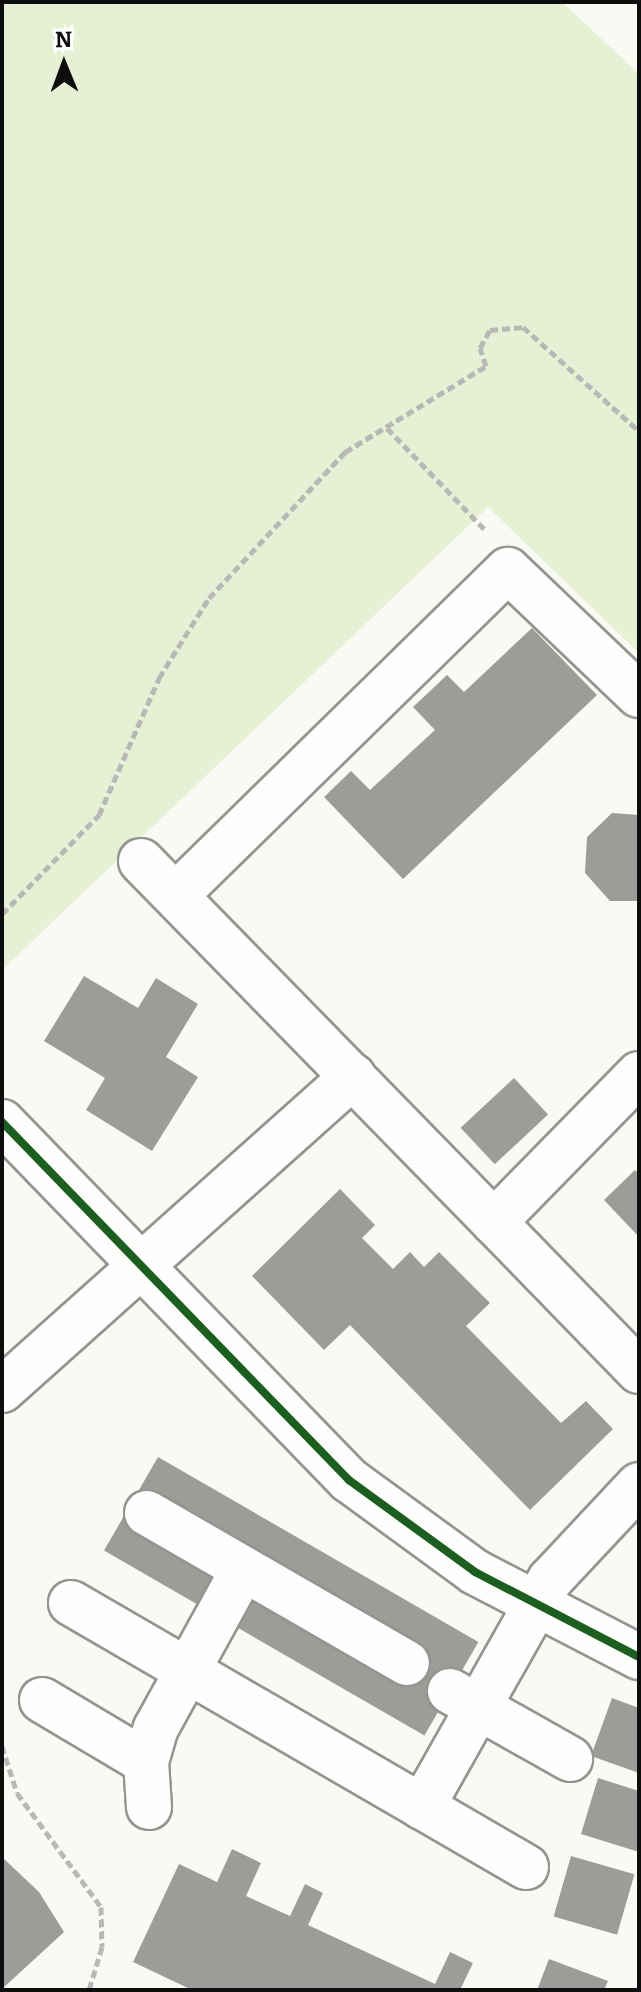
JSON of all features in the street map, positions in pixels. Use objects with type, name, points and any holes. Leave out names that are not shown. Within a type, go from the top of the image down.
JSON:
[{"type":"street","points":[[177,894],[508,570],[639,695]]},
{"type":"street","points":[[141,861],[177,894],[639,1371]]},
{"type":"street","points":[[494,1222],[639,1074]]},
{"type":"street","points":[[2,1390],[353,1076]]},
{"type":"street","points":[[2,1122],[349,1480],[536,1608],[639,1657]]},
{"type":"street","points":[[422,1807],[464,1700],[536,1608],[550,1580],[639,1485]]},
{"type":"street","points":[[147,1513],[407,1663]]},
{"type":"street","points":[[149,1807],[146,1762],[187,1670],[243,1570]]},
{"type":"street","points":[[71,1603],[526,1867]]},
{"type":"street","points":[[42,1700],[146,1762]]},
{"type":"street","points":[[464,1700],[570,1759]]},
{"type":"path","points":[[2,914],[99,815],[159,678],[209,598],[345,452],[486,366],[483,339],[514,324],[639,431]]},
{"type":"path","points":[[387,428],[497,543]]},
{"type":"path","points":[[99,815],[108,825]]},
{"type":"path","points":[[2,1746],[17,1793],[101,1907],[102,1947],[89,1990]]},
{"type":"green space","points":[[2,2],[562,2],[639,74],[639,653],[488,507],[2,970]]},
{"type":"building","points":[[532,628],[597,695],[403,879],[324,797],[351,771],[370,790],[435,730],[413,707],[447,675],[464,692]]},
{"type":"building","points":[[612,813],[639,815],[639,901],[610,901],[585,873],[587,837]]},
{"type":"building","points":[[84,976],[138,1008],[156,978],[198,1004],[166,1057],[198,1077],[152,1151],[86,1110],[105,1078],[44,1041]]},
{"type":"building","points":[[514,1078],[548,1115],[495,1164],[461,1128]]},
{"type":"building","points":[[635,1170],[639,1174],[639,1237],[604,1200]]},
{"type":"building","points":[[340,1189],[375,1225],[362,1238],[393,1269],[410,1252],[424,1267],[439,1252],[490,1303],[466,1326],[561,1423],[586,1401],[613,1429],[530,1510],[350,1325],[324,1350],[252,1276]]},
{"type":"building","points":[[158,1457],[478,1642],[424,1736],[104,1551]]},
{"type":"building","points":[[612,1698],[639,1708],[639,1773],[591,1756]]},
{"type":"building","points":[[598,1778],[639,1791],[639,1852],[581,1834]]},
{"type":"building","points":[[232,1849],[261,1863],[246,1896],[290,1916],[305,1884],[323,1893],[308,1925],[435,1984],[450,1952],[473,1963],[460,1990],[192,1990],[133,1962],[179,1864],[217,1882]]},
{"type":"building","points":[[571,1856],[634,1874],[617,1935],[554,1917]]},
{"type":"building","points":[[2,1857],[39,1892],[64,1932],[2,1989]]},
{"type":"building","points":[[549,1959],[608,1981],[604,1990],[537,1990]]},
{"type":"cycle path","points":[[2,1122],[349,1480],[475,1572],[639,1657]]}]
